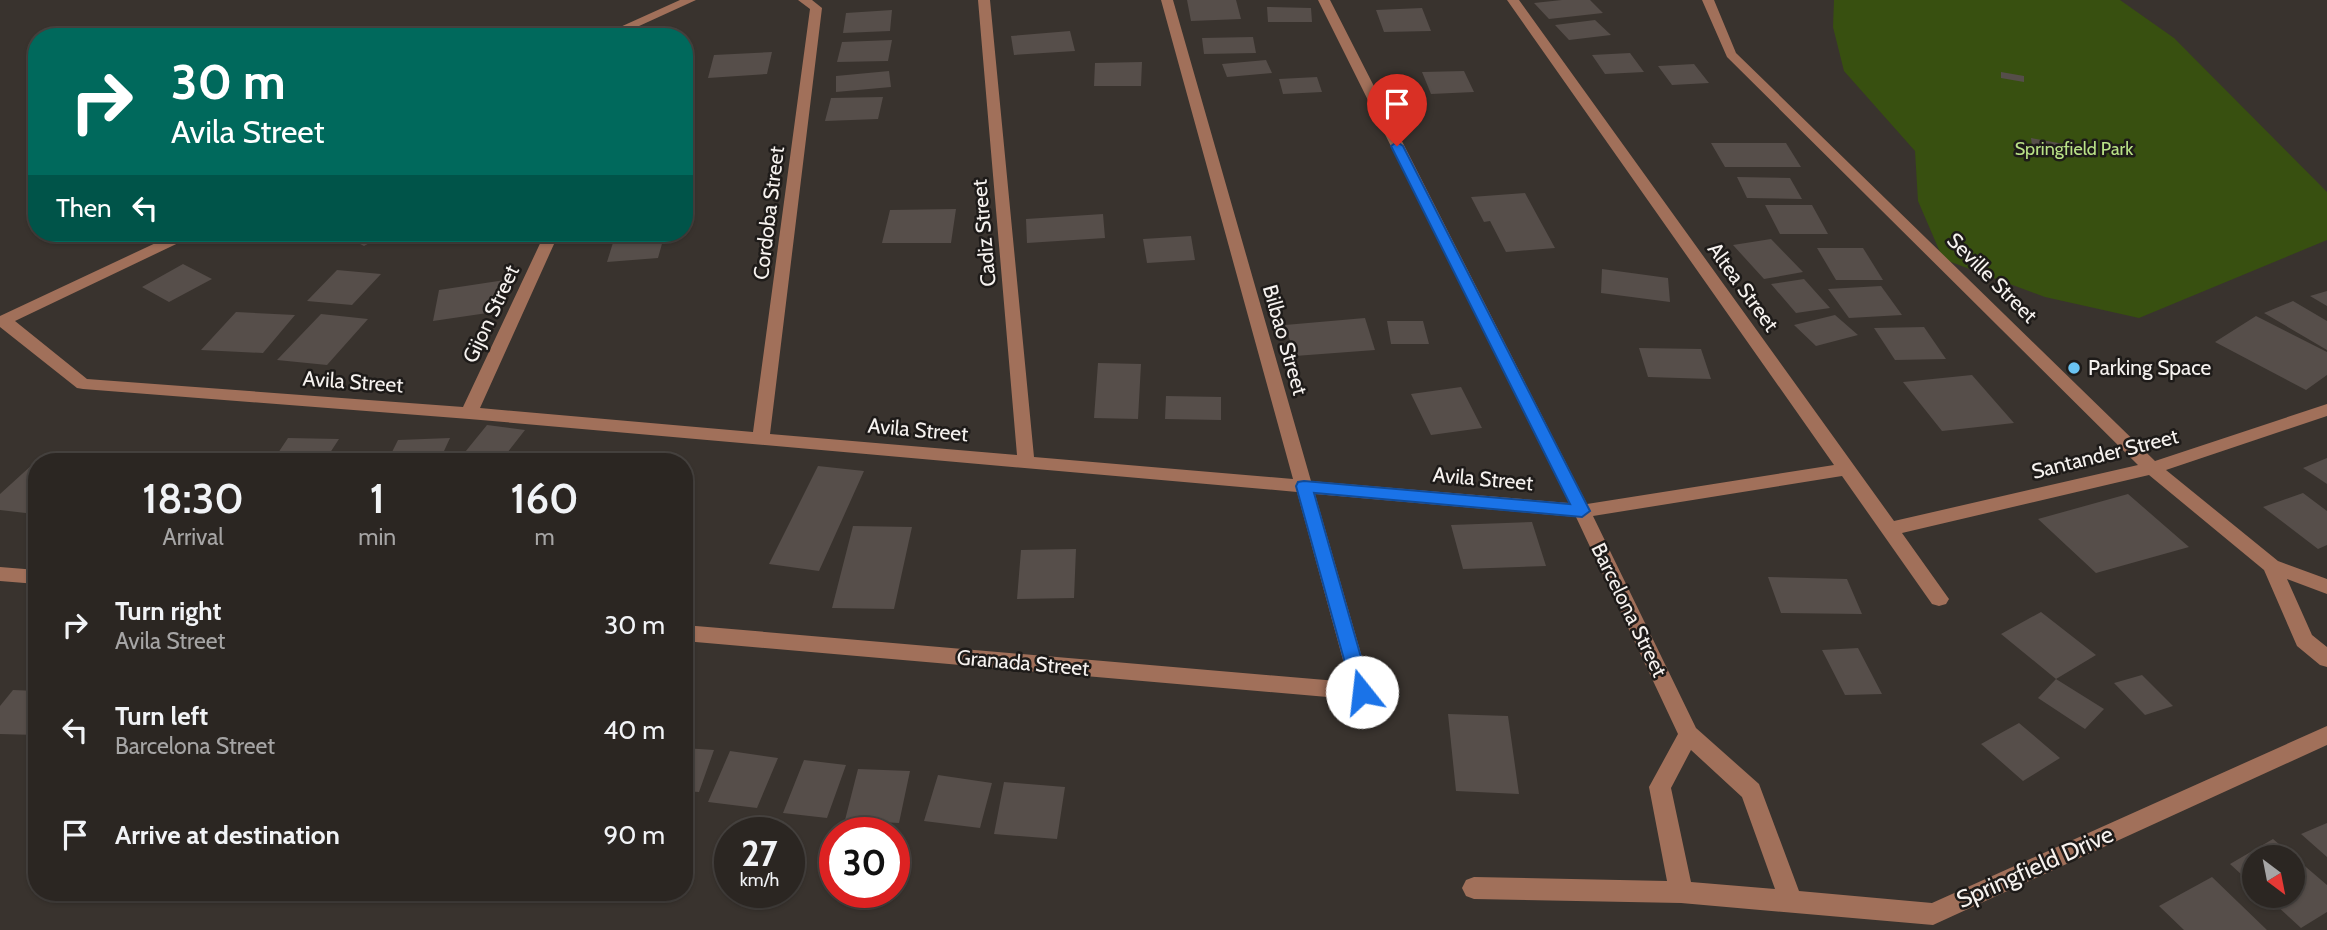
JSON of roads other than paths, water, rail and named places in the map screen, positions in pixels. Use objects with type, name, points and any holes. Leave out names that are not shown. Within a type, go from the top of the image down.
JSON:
[{"type":"street","points":[[625,28],[690,0]]},
{"type":"street","name":"Cordoba Street","points":[[761,439],[816,8],[804,0]]},
{"type":"street","name":"Cadiz Street","points":[[984,0],[1026,462]]},
{"type":"street","name":"Bilbao Street","points":[[1167,0],[1362,692]]},
{"type":"street","name":"Barcelona Street","points":[[1324,0],[1582,511],[1689,734],[1751,790],[1792,903]]},
{"type":"street","name":"Altea Street","points":[[1513,0],[1939,598]]},
{"type":"street","name":"Seville Street","points":[[1708,0],[1731,54],[2152,468],[2272,566],[2327,587]]},
{"type":"street","points":[[2,321],[169,242]]},
{"type":"street","name":"Gijon Street","points":[[470,413],[548,242]]},
{"type":"street","name":"Avila Street","points":[[2,321],[83,384],[470,413],[1582,511],[1848,469]]},
{"type":"street","name":"Santander Street","points":[[1890,529],[2152,468],[2327,410]]},
{"type":"street","name":"Seville Street","points":[[2272,566],[2304,640],[2327,659]]},
{"type":"street","points":[[0,574],[28,576]]},
{"type":"street","name":"Granada Street","points":[[693,634],[1362,692]]},
{"type":"street","points":[[1681,892],[1660,787],[1689,734]]},
{"type":"street","name":"Springfield Drive","points":[[1474,888],[1681,892],[1933,914],[2327,735]]},
{"type":"place","name":"Parking Space","points":[[2074,368]]},
{"type":"park label","name":"Springfield Park","points":[[2074,149]]}]
